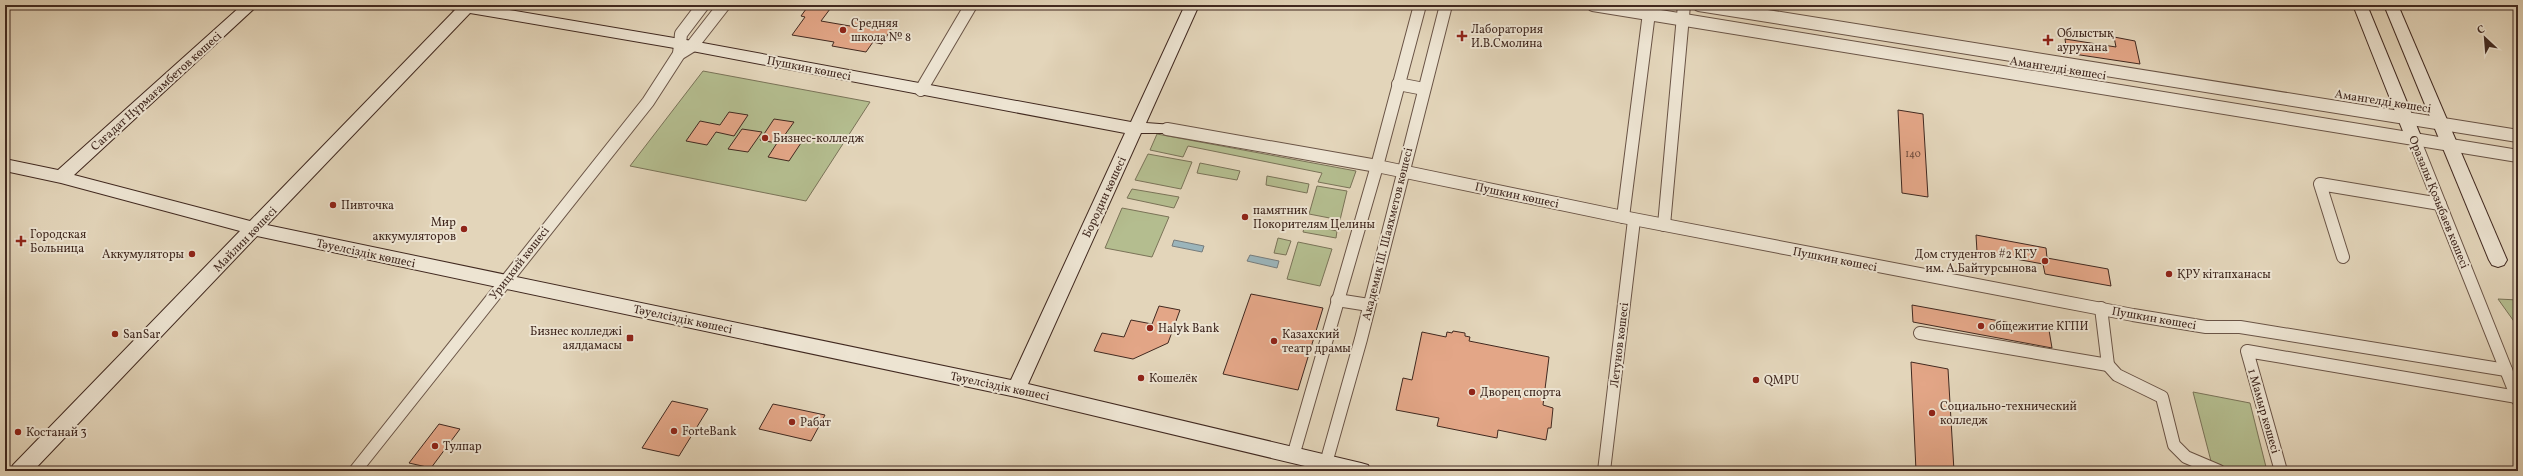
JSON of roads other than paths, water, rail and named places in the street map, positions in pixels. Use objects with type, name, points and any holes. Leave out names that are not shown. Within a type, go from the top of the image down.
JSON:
[{"type":"street","name":"Сағадат Нұрмағамбетов көшесі","points":[[61,178],[251,5]]},
{"type":"street","name":"Пушкин көшесі","points":[[512,5],[685,43]]},
{"type":"street","name":"Урицкий көшесі","points":[[356,471],[504,282],[648,102],[685,43],[703,5]]},
{"type":"street","name":"Урицкий көшесі","points":[[685,43],[724,5]]},
{"type":"street","points":[[923,87],[971,5]]},
{"type":"street","name":"Бородин көшесі","points":[[1016,389],[1192,5]]},
{"type":"street","points":[[1293,456],[1377,166],[1420,5]]},
{"type":"street","name":"Академик Ш. Шаяхметов көшесі","points":[[1326,463],[1369,305],[1402,171],[1446,5]]},
{"type":"street","name":"Амангелді көшесі","points":[[1593,5],[1650,10],[1683,20],[2518,156]]},
{"type":"street","points":[[1664,225],[1684,5]]},
{"type":"street","name":"Амангелді көшесі","points":[[1699,5],[2518,136]]},
{"type":"street","name":"Оразалы Қозыбаев көшесі","points":[[2360,5],[2518,398]]},
{"type":"street","points":[[2391,5],[2498,260]]},
{"type":"street","name":"Пушкин көшесі","points":[[462,6],[685,43],[923,87],[1377,166],[1664,225],[2206,327],[2240,327],[2506,370]]},
{"type":"street","name":"Майлин көшесі","points":[[20,471],[255,229],[462,6]]},
{"type":"street","name":"Летунов көшесі","points":[[1604,471],[1628,218],[1650,10]]},
{"type":"street","points":[[1398,84],[1424,89]]},
{"type":"street","name":"Тәуелсіздік көшесі","points":[[5,165],[61,178],[255,229],[1016,389],[1361,471]]},
{"type":"street","points":[[2343,257],[2320,184],[2440,204]]},
{"type":"street","points":[[1337,300],[1369,305]]},
{"type":"street","points":[[2101,308],[2108,365]]},
{"type":"street","points":[[1920,333],[2108,365],[2117,374],[2162,397],[2174,445],[2186,457],[2219,471]]},
{"type":"street","name":"1 Мамыр көшесі","points":[[2281,471],[2247,351],[2518,398]]},
{"type":"water","points":[[1174,240],[1204,246],[1202,252],[1172,246]]},
{"type":"water","points":[[1250,255],[1279,261],[1277,268],[1247,261]]},
{"type":"place","name":"Средняя школа № 8","points":[[843,30]]},
{"type":"place","name":"Лаборатория И.В.Смолина","points":[[1462,36]]},
{"type":"place","name":"Облыстық аурухана","points":[[2048,40]]},
{"type":"place","name":"Бизнес-колледж","points":[[765,138]]},
{"type":"place","name":"Пивточка","points":[[333,205]]},
{"type":"place","name":"памятник Покорителям Целины","points":[[1245,217]]},
{"type":"place","name":"Мир аккумуляторов","points":[[464,229]]},
{"type":"place","name":"Городская Больница","points":[[21,241]]},
{"type":"place","name":"Аккумуляторы","points":[[192,254]]},
{"type":"place","name":"Дом студентов #2 КГУ им. А.Байтурсынова","points":[[2045,261]]},
{"type":"place","name":"ҚРУ кітапханасы","points":[[2169,274]]},
{"type":"place","name":"общежитие КГПИ","points":[[1981,326]]},
{"type":"place","name":"Halyk Bank","points":[[1150,328]]},
{"type":"place","name":"SanSar","points":[[115,334]]},
{"type":"place","name":"Бизнес колледжі аялдамасы","points":[[630,338]]},
{"type":"place","name":"Казахский театр драмы","points":[[1274,341]]},
{"type":"place","name":"Кошелёк","points":[[1141,378]]},
{"type":"place","name":"QMPU","points":[[1756,380]]},
{"type":"place","name":"Дворец спорта","points":[[1472,392]]},
{"type":"place","name":"Социально-технический колледж","points":[[1932,413]]},
{"type":"place","name":"Рабат","points":[[792,422]]},
{"type":"place","name":"ForteBank","points":[[674,431]]},
{"type":"place","name":"Костанай 3","points":[[18,432]]},
{"type":"place","name":"Тулпар","points":[[435,446]]}]
